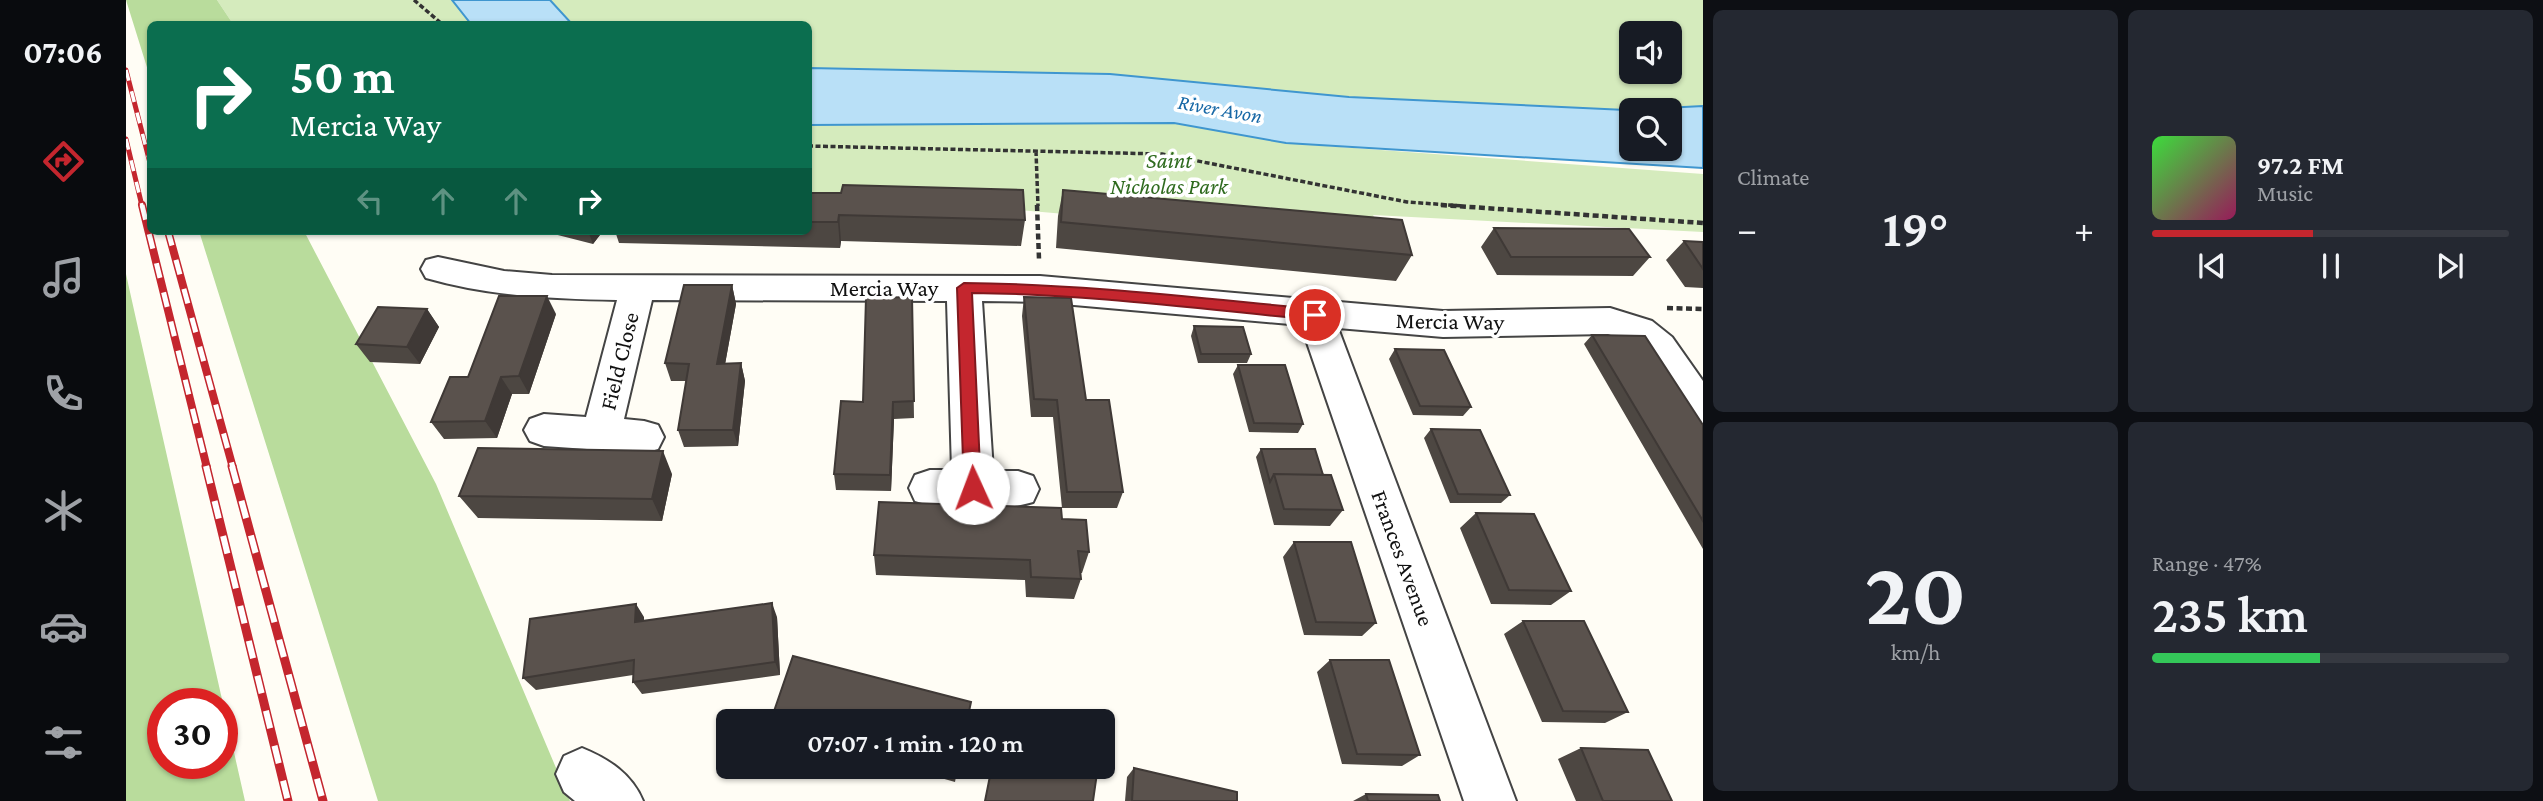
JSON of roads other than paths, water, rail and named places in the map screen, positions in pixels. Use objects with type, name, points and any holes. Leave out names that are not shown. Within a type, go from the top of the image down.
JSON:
[{"type":"street","name":"Mercia Way","points":[[438,269],[504,283],[637,288],[1062,290],[1315,315],[1443,324],[1610,321],[1639,331],[1659,347],[1703,412]]},
{"type":"street","name":"Field Close","points":[[601,434],[637,288]]},
{"type":"street","points":[[964,288],[973,488]]},
{"type":"street","name":"Frances Avenue","points":[[1315,315],[1490,801]]},
{"type":"street","name":"Field Close","points":[[544,430],[644,437]]},
{"type":"street","points":[[930,488],[1018,489]]},
{"type":"water","points":[[452,0],[550,0],[569,21],[469,21]]},
{"type":"water","name":"River Avon","points":[[812,68],[1110,74],[1349,97],[1619,110],[1619,161],[1682,161],[1682,107],[1703,106],[1703,168],[1286,143],[1174,123],[812,125]]},
{"type":"railway","points":[[126,70],[147,151]]},
{"type":"railway","points":[[126,139],[142,206]]},
{"type":"railway","points":[[142,205],[147,225]]},
{"type":"railway","points":[[149,235],[207,468]]},
{"type":"railway","points":[[169,235],[233,468]]},
{"type":"railway","points":[[206,466],[288,801]]},
{"type":"railway","points":[[232,466],[323,801]]},
{"type":"park label","name":"Saint Nicholas Park","points":[[1169,173]]}]
